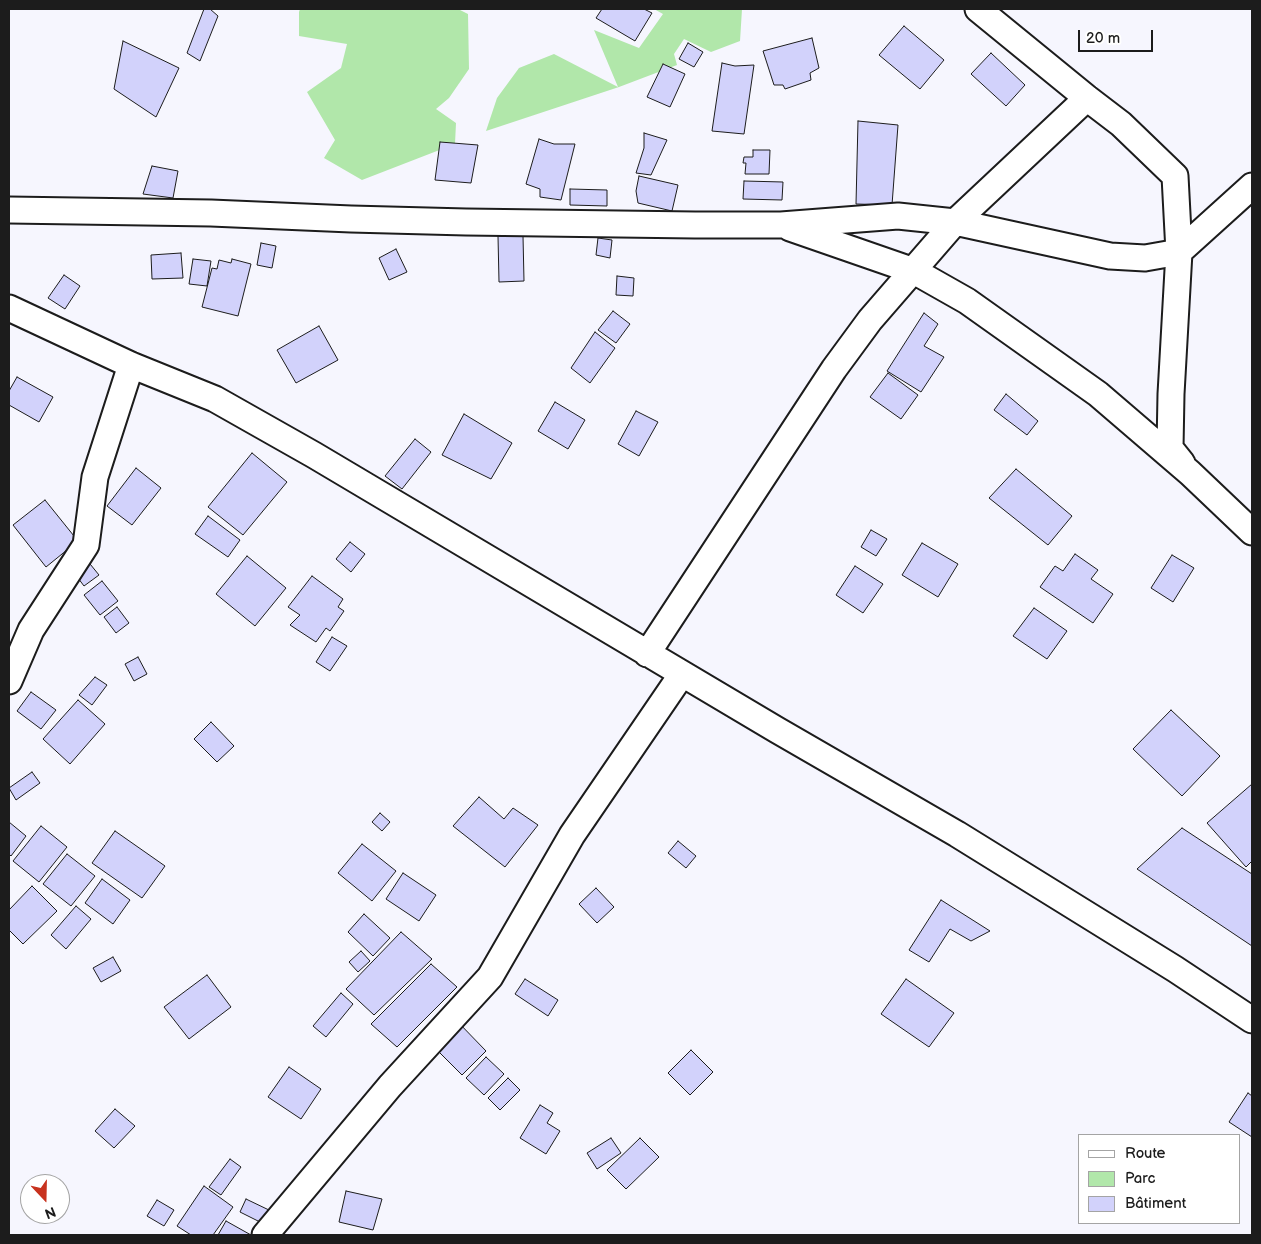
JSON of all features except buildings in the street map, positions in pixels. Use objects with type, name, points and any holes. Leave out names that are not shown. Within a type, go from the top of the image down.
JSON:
[{"type":"street","points":[[978,9],[1121,124],[1175,176],[1179,252],[1170,448],[1190,473]]},
{"type":"street","points":[[647,654],[834,369],[870,320],[955,222],[1087,98]]},
{"type":"street","points":[[9,210],[211,213],[351,220],[781,225],[898,216],[955,222],[1110,256],[1145,258],[1179,252],[1252,186]]},
{"type":"street","points":[[781,225],[914,271],[967,301],[1098,394],[1190,473],[1252,532]]},
{"type":"street","points":[[9,308],[130,365],[215,398],[647,654],[957,834],[1175,969],[1252,1020]]},
{"type":"street","points":[[9,681],[31,630],[86,545],[95,477],[130,365]]},
{"type":"street","points":[[265,1235],[390,1086],[490,977],[572,835],[682,674]]},
{"type":"green space","points":[[300,9],[458,9],[468,14],[469,69],[449,98],[436,109],[456,123],[455,144],[362,180],[324,158],[335,140],[307,92],[341,68],[347,44],[299,36]]},
{"type":"green space","points":[[654,9],[742,9],[740,41],[711,52],[684,39],[674,54],[677,65],[619,87],[486,131],[497,98],[519,68],[554,54],[618,87],[594,30],[639,48],[663,14]]}]
